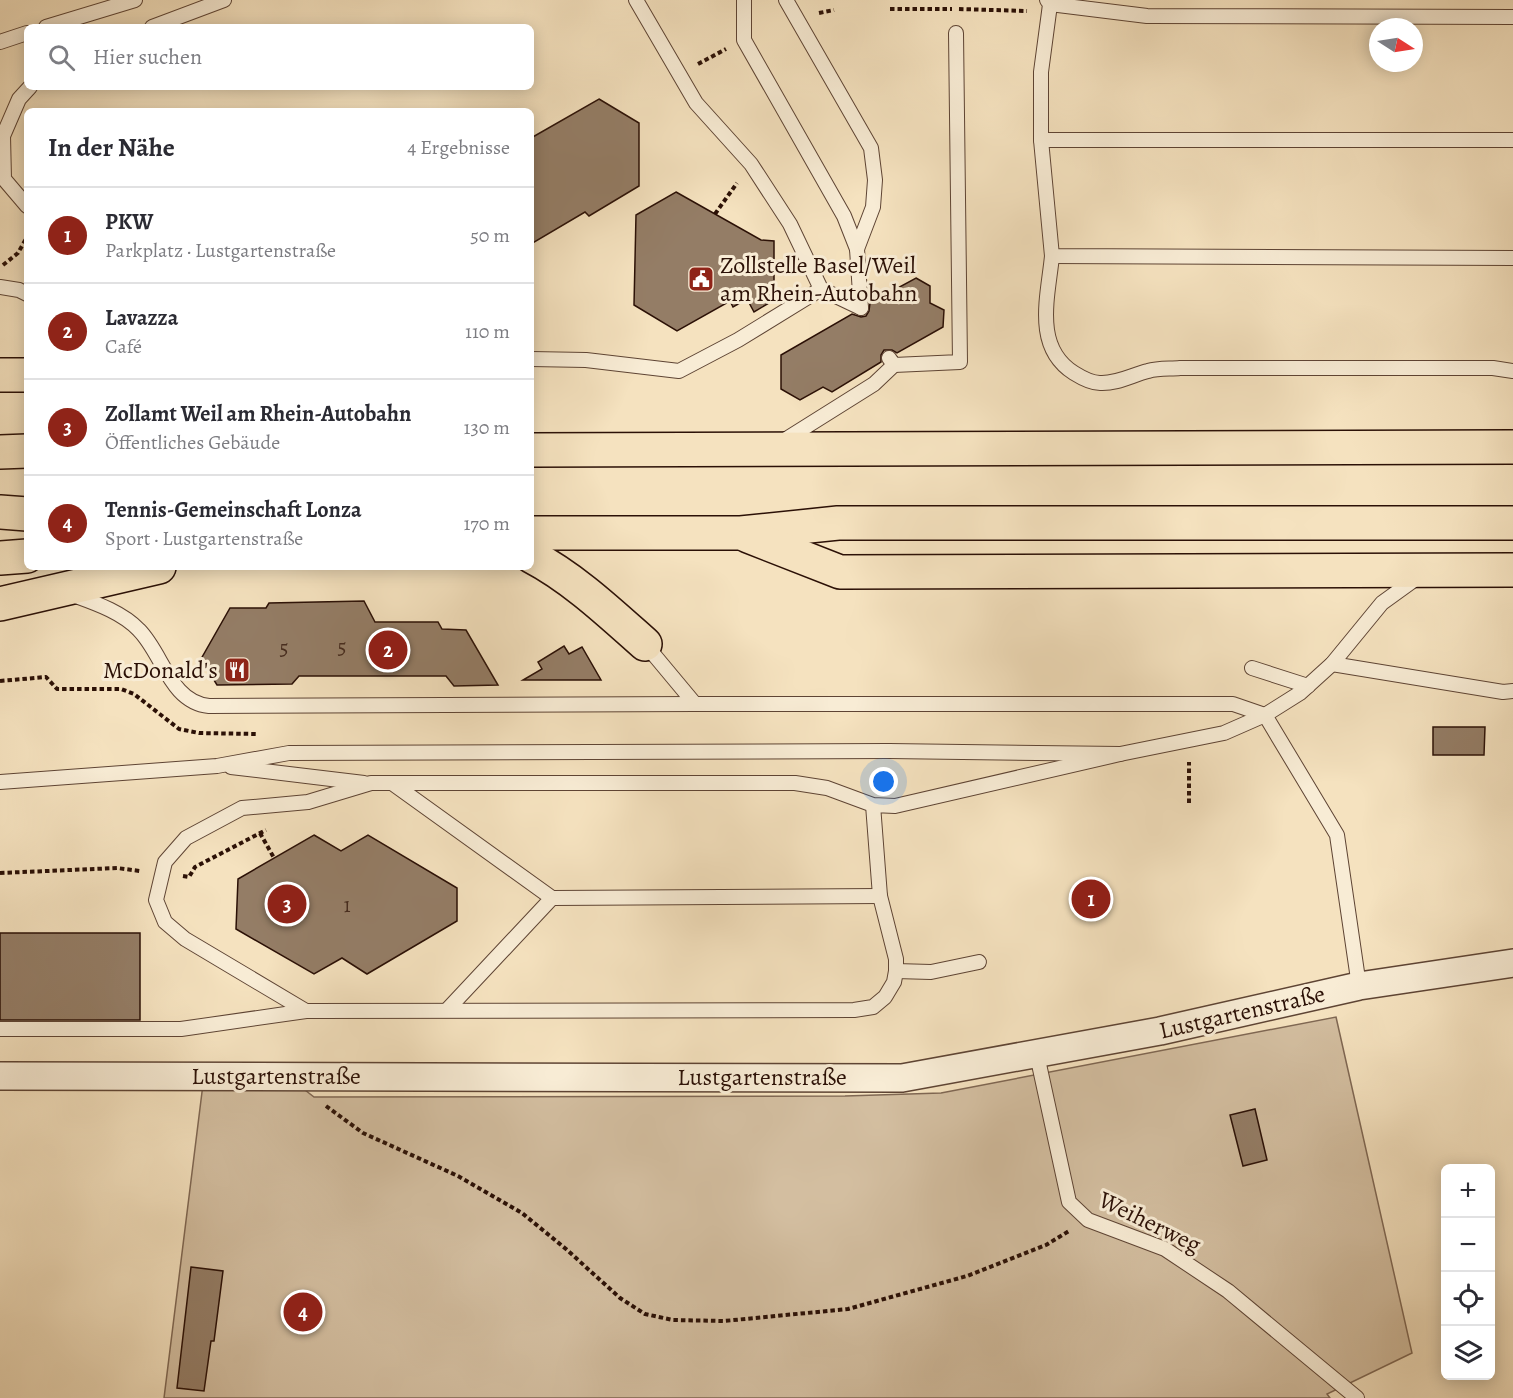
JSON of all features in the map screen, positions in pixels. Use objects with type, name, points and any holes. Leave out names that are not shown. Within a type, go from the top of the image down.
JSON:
[{"type":"highway","points":[[0,375],[24,375]]},
{"type":"highway","points":[[534,450],[1513,447]]},
{"type":"highway","points":[[0,452],[24,452]]},
{"type":"highway","points":[[0,512],[24,513]]},
{"type":"highway","points":[[534,533],[741,533],[838,524],[1513,523]]},
{"type":"highway","points":[[741,533],[840,572],[1513,570]]},
{"type":"highway","points":[[0,558],[24,556]]},
{"type":"highway","points":[[534,558],[595,600],[645,644]]},
{"type":"highway","points":[[0,603],[145,570]]},
{"type":"street","name":"Lustgartenstraße","points":[[0,1076],[902,1078],[1161,1031],[1359,986],[1513,963]]},
{"type":"lane","points":[[56,24],[135,0]]},
{"type":"lane","points":[[160,24],[224,0]]},
{"type":"lane","points":[[636,0],[696,103],[751,164],[790,224],[821,289],[861,308],[857,249],[844,216],[744,40],[744,0]]},
{"type":"lane","points":[[786,0],[871,148],[875,180],[873,207],[857,249]]},
{"type":"lane","points":[[1513,17],[1147,16],[1049,5],[1041,72],[1041,140],[1052,256],[1045,328],[1052,351],[1067,369],[1082,378],[1100,383],[1121,381],[1150,370],[1180,368],[1493,368],[1513,371]]},
{"type":"lane","points":[[773,448],[874,384],[891,361],[960,362],[956,33]]},
{"type":"lane","points":[[0,42],[24,34]]},
{"type":"lane","points":[[24,202],[4,179],[2,136],[19,99],[27,90]]},
{"type":"lane","points":[[1041,140],[1513,140]]},
{"type":"lane","points":[[1052,256],[1513,258]]},
{"type":"lane","points":[[0,286],[24,292]]},
{"type":"lane","points":[[534,359],[586,360],[679,372],[738,340],[821,289]]},
{"type":"lane","points":[[217,766],[371,783],[795,783],[827,788],[873,805],[895,806],[1120,754],[1224,733],[1265,715],[1308,686],[1332,664],[1382,603],[1427,571]]},
{"type":"lane","points":[[53,590],[91,601],[123,617],[148,641],[178,690],[196,703],[209,706],[1233,704],[1265,715],[1337,835],[1359,986]]},
{"type":"lane","points":[[645,644],[695,704]]},
{"type":"lane","points":[[1332,664],[1510,692]]},
{"type":"lane","points":[[1252,668],[1308,686]]},
{"type":"lane","points":[[0,782],[217,766],[298,753],[889,751],[1120,754]]},
{"type":"lane","points":[[306,1011],[185,939],[165,922],[156,900],[165,862],[186,838],[242,808],[308,802],[371,783]]},
{"type":"lane","points":[[392,783],[552,898],[880,896]]},
{"type":"lane","points":[[0,1029],[181,1029],[306,1011],[854,1010],[873,1006],[885,997],[894,982],[896,959],[880,896],[873,805]]},
{"type":"lane","points":[[447,1010],[552,898]]},
{"type":"lane","points":[[896,971],[931,972],[979,962]]},
{"type":"lane","name":"Weiherweg","points":[[1037,1055],[1069,1202],[1088,1220],[1164,1249],[1228,1291],[1357,1398]]},
{"type":"path","points":[[890,9],[1049,5]]},
{"type":"path","points":[[715,214],[751,164]]},
{"type":"path","points":[[0,268],[18,253],[24,242]]},
{"type":"path","points":[[0,681],[46,677],[57,689],[121,689],[135,694],[179,729],[200,733],[259,734]]},
{"type":"path","points":[[1189,803],[1190,741]]},
{"type":"path","points":[[260,833],[274,858]]},
{"type":"path","points":[[287,1076],[363,1132],[458,1176],[522,1213],[620,1298],[637,1309],[645,1314],[673,1320],[724,1321],[848,1309],[967,1275],[1046,1245],[1088,1220]]},
{"type":"shaded area","points":[[1336,1017],[1412,1353],[1327,1394],[1330,1398],[164,1398],[204,1076],[287,1076],[314,1097],[845,1096],[941,1093]]},
{"type":"building","points":[[599,99],[639,123],[639,186],[589,216],[585,212],[534,242],[534,136]]},
{"type":"building","points":[[676,192],[761,240],[774,241],[774,300],[754,312],[747,299],[733,307],[730,301],[677,331],[634,305],[636,215]]},
{"type":"building","points":[[916,278],[930,286],[930,303],[944,310],[943,327],[897,353],[884,350],[881,362],[832,392],[823,387],[800,400],[781,389],[781,355],[852,314],[866,316],[870,303]]},
{"type":"building","points":[[364,601],[375,622],[438,622],[442,629],[466,630],[498,685],[454,686],[446,676],[299,676],[292,684],[217,685],[201,659],[230,608],[266,608],[269,603]]},
{"type":"building","points":[[564,646],[569,654],[582,647],[601,680],[523,680],[542,669],[538,662]]},
{"type":"building","points":[[1433,727],[1485,727],[1484,755],[1433,755]]},
{"type":"building","points":[[314,835],[341,851],[368,835],[457,888],[457,921],[367,974],[342,958],[314,974],[236,929],[238,879]]},
{"type":"building","points":[[0,933],[140,933],[140,1020],[0,1020]]},
{"type":"building","points":[[1255,1109],[1267,1160],[1243,1166],[1230,1115]]},
{"type":"building","points":[[191,1267],[223,1271],[214,1341],[211,1341],[204,1391],[177,1388]]},
{"type":"place","name":"Zollstelle Basel/Weil am Rhein-Autobahn","points":[[701,279]]},
{"type":"place","name":"Lavazza","points":[[388,650]]},
{"type":"place","name":"McDonald's","points":[[237,670]]},
{"type":"place","name":"PKW","points":[[1091,899]]},
{"type":"place","name":"Zollamt Weil am Rhein-Autobahn","points":[[287,904]]},
{"type":"place","name":"Tennis-Gemeinschaft Lonza","points":[[303,1312]]}]
